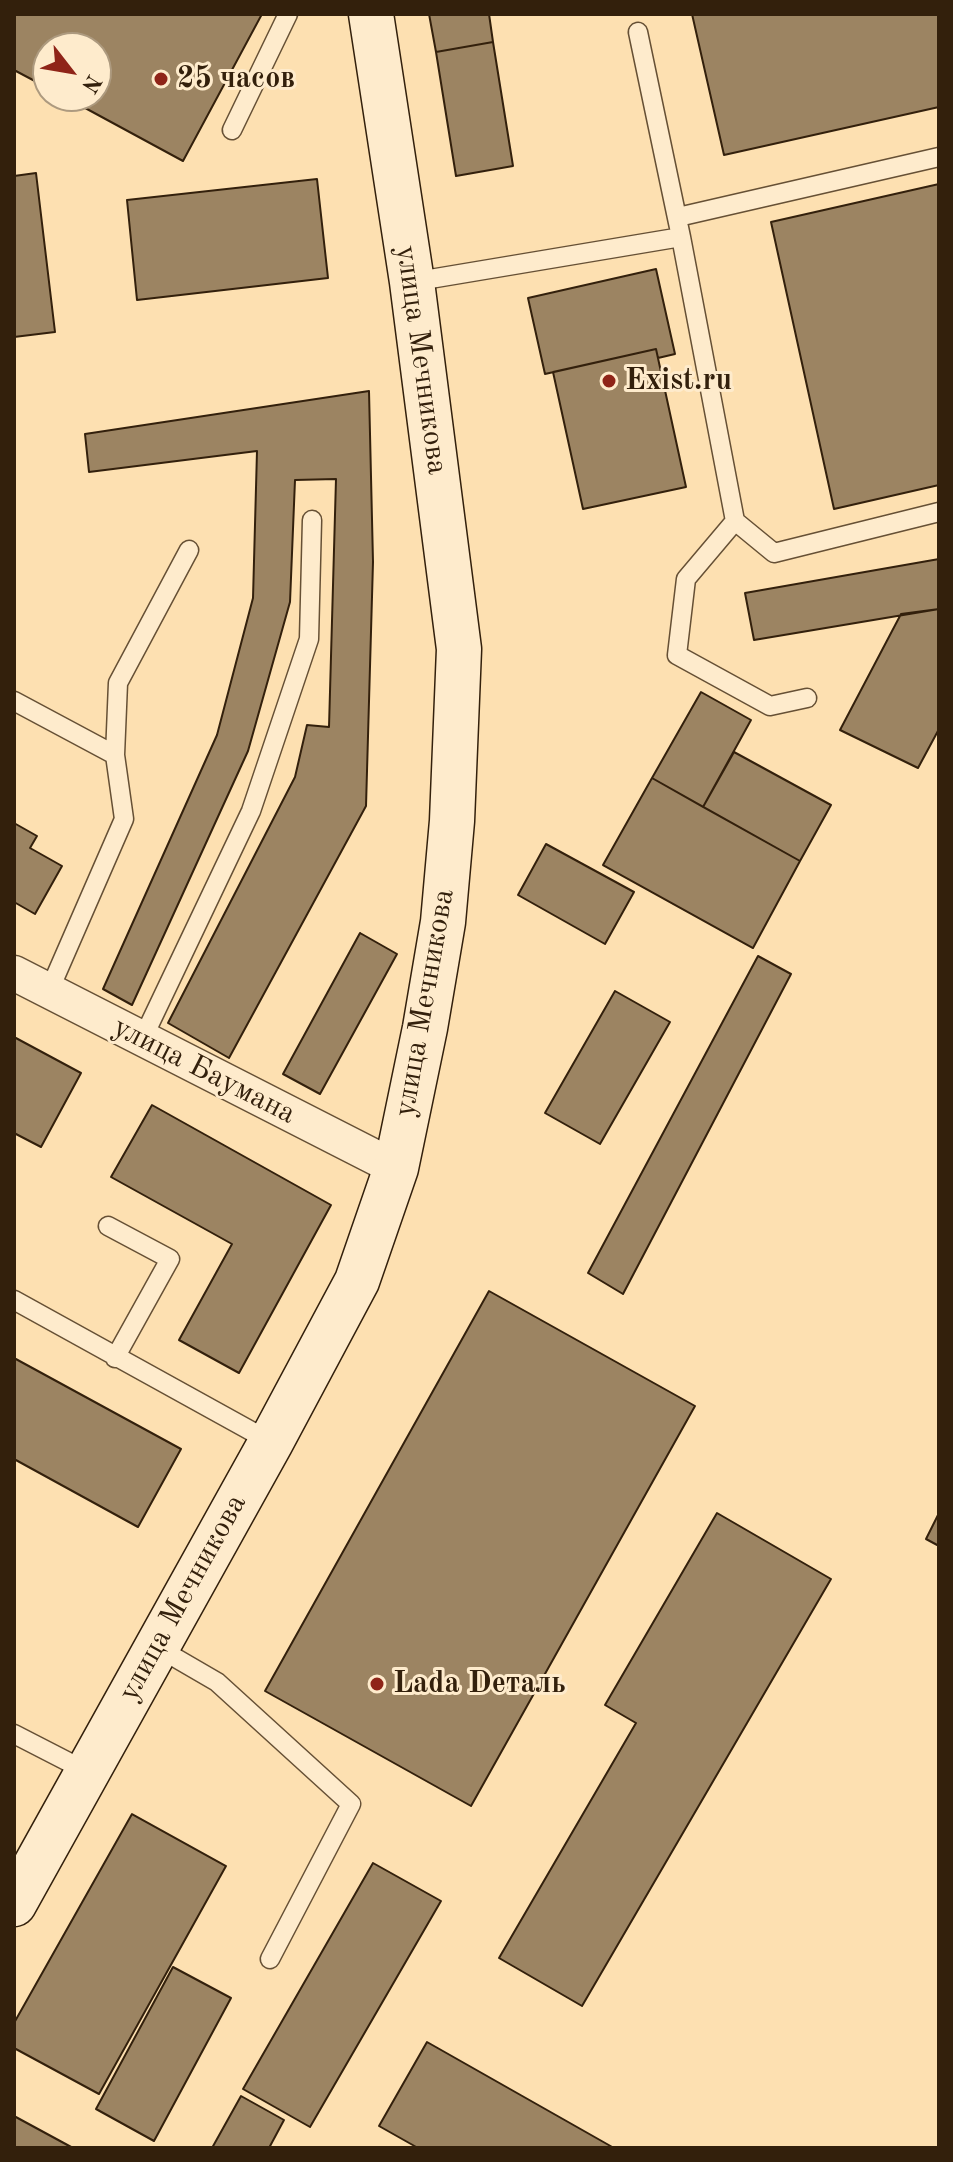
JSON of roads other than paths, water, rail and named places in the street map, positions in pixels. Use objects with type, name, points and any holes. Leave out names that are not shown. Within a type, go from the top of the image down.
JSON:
[{"type":"street","name":"улица Мечникова","points":[[14,1904],[357,1281],[396,1168],[425,1028],[443,922],[452,821],[459,649],[412,282],[371,14]]},
{"type":"street","name":"улица Баумана","points":[[14,973],[396,1168]]},
{"type":"lane","points":[[232,130],[288,14]]},
{"type":"lane","points":[[638,32],[678,217],[735,521],[774,553],[939,512]]},
{"type":"lane","points":[[678,217],[939,157]]},
{"type":"lane","points":[[412,282],[681,237]]},
{"type":"lane","points":[[142,1040],[251,811],[309,639],[312,520]]},
{"type":"lane","points":[[735,521],[686,579],[677,655],[770,706],[807,698]]},
{"type":"lane","points":[[49,991],[124,819],[115,755],[118,683],[189,550]]},
{"type":"lane","points":[[14,701],[115,755]]},
{"type":"lane","points":[[108,1226],[170,1259],[115,1358]]},
{"type":"lane","points":[[14,1300],[271,1442]]},
{"type":"lane","points":[[155,1646],[217,1682],[351,1804],[270,1959]]},
{"type":"lane","points":[[14,1734],[86,1771]]},
{"type":"place","name":"25 часов","points":[[161,79]]},
{"type":"place","name":"Exist.ru","points":[[609,381]]},
{"type":"place","name":"Lada Dеталь","points":[[377,1684]]}]
